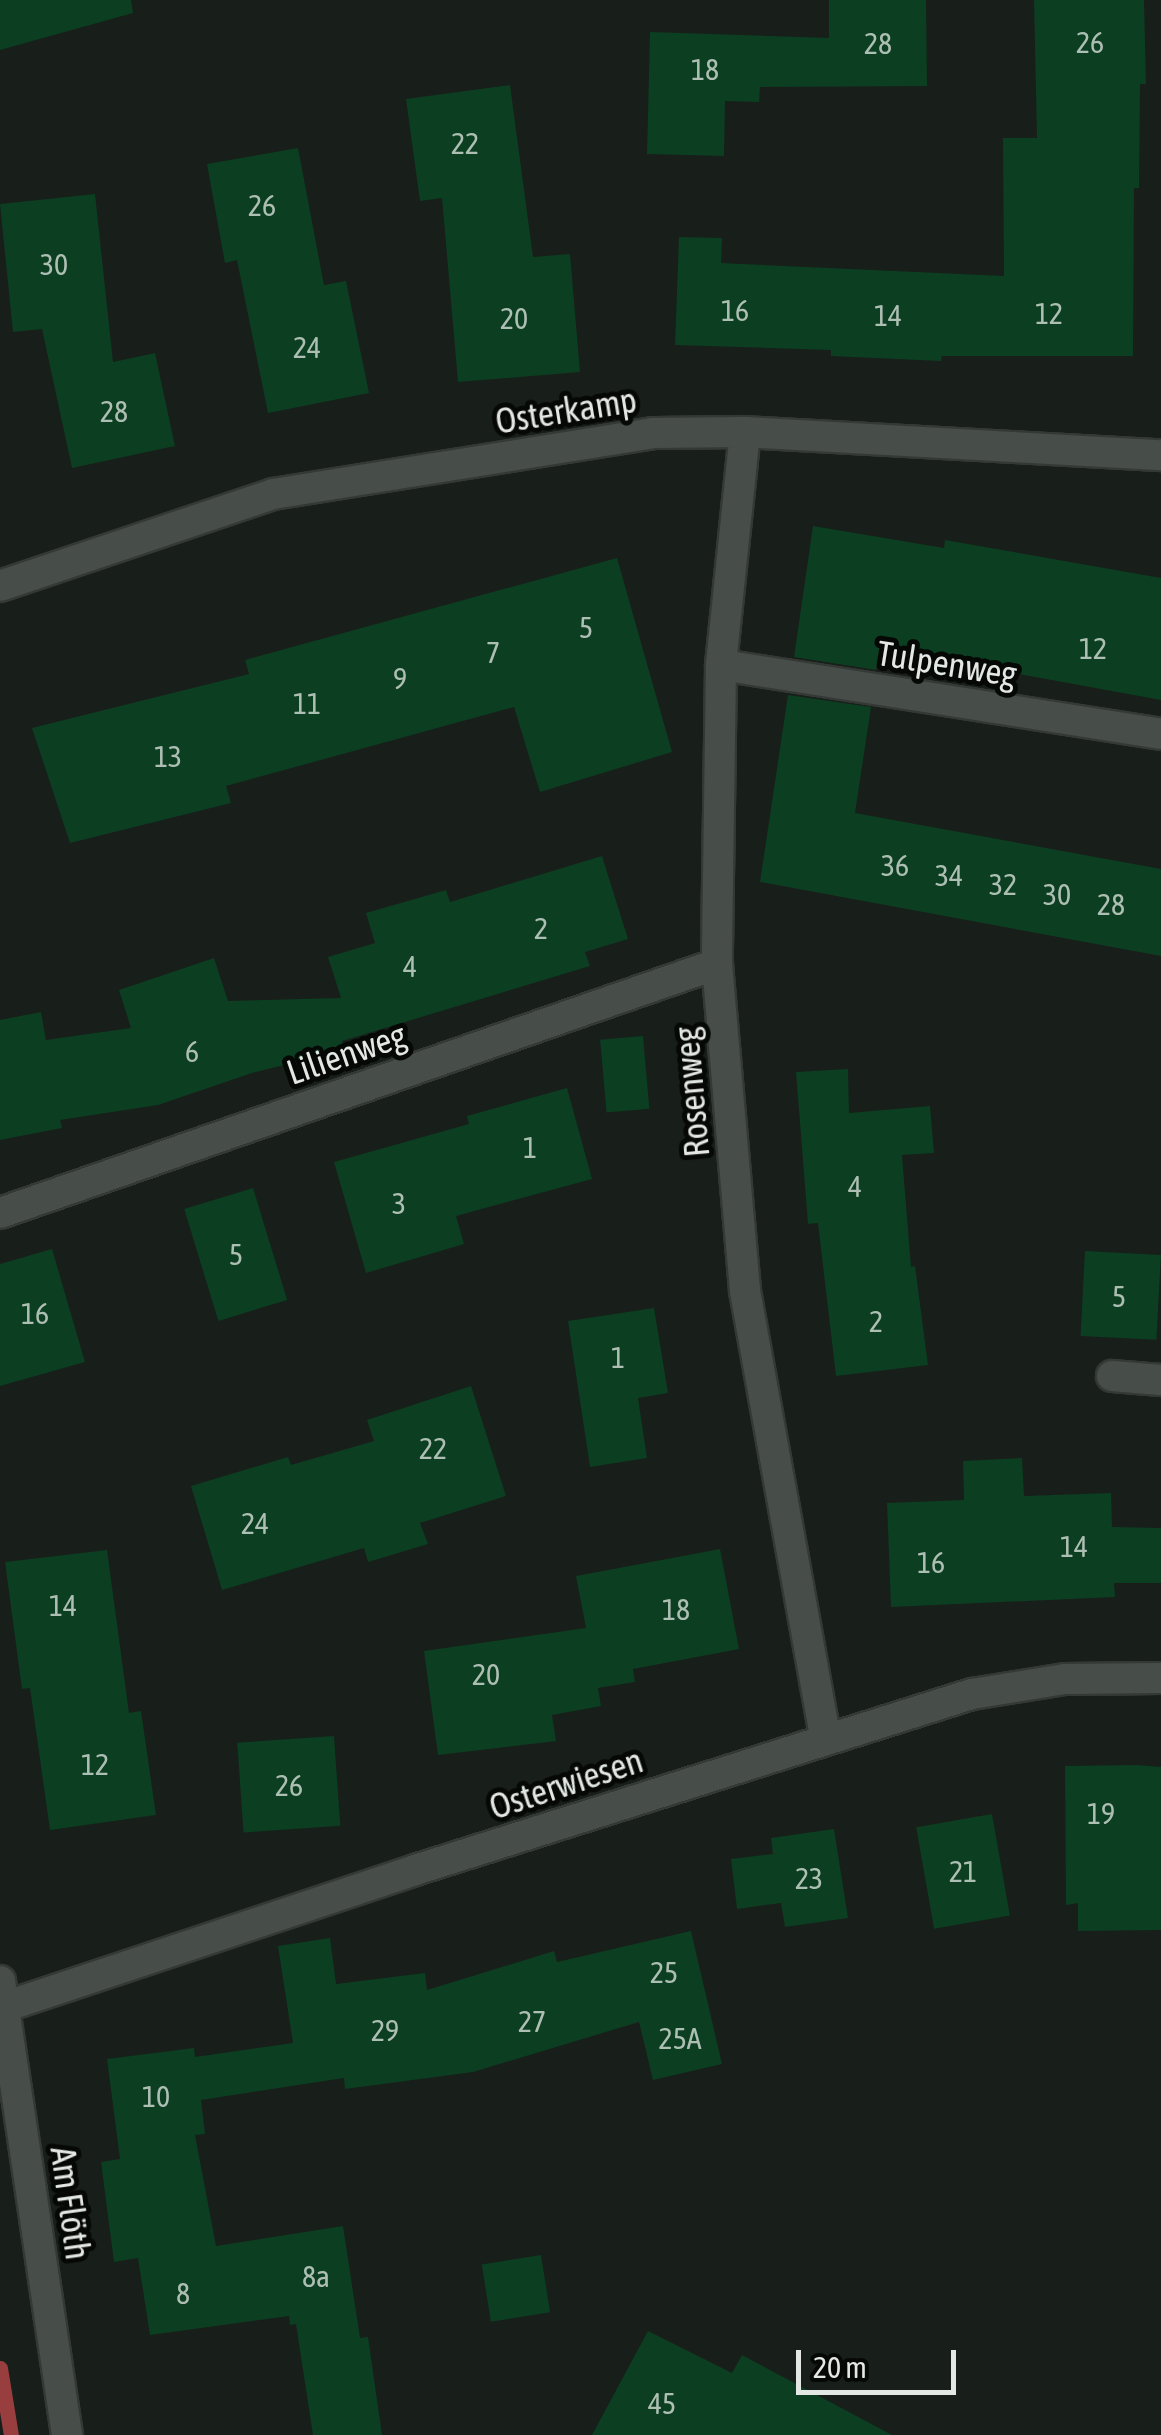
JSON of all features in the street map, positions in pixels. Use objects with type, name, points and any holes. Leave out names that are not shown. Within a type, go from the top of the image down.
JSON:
[{"type":"street","name":"Osterkamp","points":[[0,586],[273,494],[653,433],[745,432],[1161,455]]},
{"type":"street","name":"Rosenweg","points":[[745,432],[721,665],[718,964],[745,1291],[826,1739]]},
{"type":"street","name":"Tulpenweg","points":[[721,665],[1161,734]]},
{"type":"street","name":"Lilienweg","points":[[0,1213],[718,964]]},
{"type":"street","points":[[1112,1376],[1161,1380]]},
{"type":"street","name":"Osterwiesen","points":[[2,1994],[972,1694],[1065,1680],[1161,1678]]},
{"type":"street","name":"Am Flöth","points":[[2,1994],[67,2435]]},
{"type":"building","points":[[0,0],[131,0],[133,13],[0,50]]},
{"type":"building","points":[[829,0],[926,0],[927,86],[760,87],[759,102],[725,101],[724,156],[647,154],[650,32],[829,38]]},
{"type":"building","points":[[1034,0],[1144,0],[1146,84],[1140,84],[1139,188],[1134,188],[1133,356],[942,356],[941,361],[831,356],[831,350],[675,345],[679,237],[722,238],[721,263],[1004,276],[1003,138],[1037,138]]},
{"type":"building","points":[[510,85],[533,257],[570,254],[580,372],[458,382],[442,198],[420,201],[406,99]]},
{"type":"building","points":[[298,148],[324,285],[346,281],[369,393],[268,413],[237,260],[225,263],[207,164]]},
{"type":"building","points":[[95,194],[113,362],[155,353],[175,446],[72,468],[42,329],[13,332],[0,204]]},
{"type":"building","points":[[813,526],[944,548],[945,540],[1161,578],[1161,700],[910,654],[909,659],[879,653],[876,670],[794,657]]},
{"type":"building","points":[[617,558],[672,752],[540,792],[514,707],[226,786],[231,803],[70,843],[32,728],[249,674],[245,660]]},
{"type":"building","points":[[788,695],[871,707],[855,813],[1161,869],[1161,956],[760,882]]},
{"type":"building","points":[[602,856],[628,939],[585,952],[590,966],[342,1041],[344,1050],[252,1073],[158,1105],[60,1120],[62,1128],[0,1140],[0,1020],[41,1012],[46,1040],[131,1028],[119,990],[214,958],[228,1001],[341,998],[328,957],[375,943],[366,913],[446,890],[450,902]]},
{"type":"building","points":[[643,1036],[649,1109],[607,1112],[600,1040]]},
{"type":"building","points":[[848,1069],[849,1113],[930,1106],[934,1153],[902,1155],[911,1267],[915,1266],[928,1365],[836,1376],[818,1223],[808,1224],[796,1072]]},
{"type":"building","points":[[567,1088],[592,1179],[456,1216],[464,1244],[366,1273],[334,1162],[469,1124],[467,1116]]},
{"type":"building","points":[[253,1188],[287,1300],[218,1321],[184,1209]]},
{"type":"building","points":[[52,1249],[85,1362],[0,1386],[0,1264]]},
{"type":"building","points":[[1085,1251],[1161,1255],[1156,1340],[1081,1336]]},
{"type":"building","points":[[654,1308],[668,1393],[638,1398],[647,1458],[590,1467],[568,1321]]},
{"type":"building","points":[[471,1386],[506,1496],[420,1523],[428,1544],[368,1562],[364,1548],[222,1590],[191,1486],[288,1457],[291,1465],[374,1441],[367,1420]]},
{"type":"building","points":[[1022,1458],[1024,1496],[1111,1493],[1112,1527],[1161,1528],[1161,1583],[1114,1583],[1115,1597],[891,1607],[887,1503],[964,1500],[963,1461]]},
{"type":"building","points":[[720,1549],[739,1649],[633,1669],[635,1682],[598,1688],[601,1706],[552,1715],[556,1741],[438,1755],[424,1651],[586,1628],[576,1576]]},
{"type":"building","points":[[107,1550],[129,1713],[141,1711],[156,1815],[50,1830],[30,1688],[22,1689],[5,1562]]},
{"type":"building","points":[[334,1736],[340,1826],[244,1833],[237,1743]]},
{"type":"building","points":[[1065,1766],[1161,1767],[1161,1930],[1078,1931],[1078,1903],[1066,1905]]},
{"type":"building","points":[[992,1814],[1010,1915],[934,1929],[916,1827]]},
{"type":"building","points":[[834,1829],[848,1918],[785,1927],[781,1903],[737,1909],[731,1859],[773,1854],[771,1838]]},
{"type":"building","points":[[691,1931],[722,2064],[653,2080],[639,2022],[473,2072],[345,2089],[344,2078],[201,2100],[205,2134],[195,2135],[216,2246],[343,2226],[360,2338],[368,2337],[382,2435],[313,2435],[296,2324],[290,2325],[289,2316],[150,2335],[138,2258],[114,2262],[101,2162],[120,2159],[107,2059],[194,2048],[195,2057],[293,2043],[278,1946],[330,1938],[336,1984],[425,1973],[427,1990],[554,1951],[557,1962]]},
{"type":"building","points":[[541,2255],[550,2312],[491,2322],[482,2264]]},
{"type":"building","points":[[648,2331],[732,2373],[742,2355],[892,2435],[592,2435]]},
{"type":"waterway","points":[[0,2368],[11,2435]]}]
